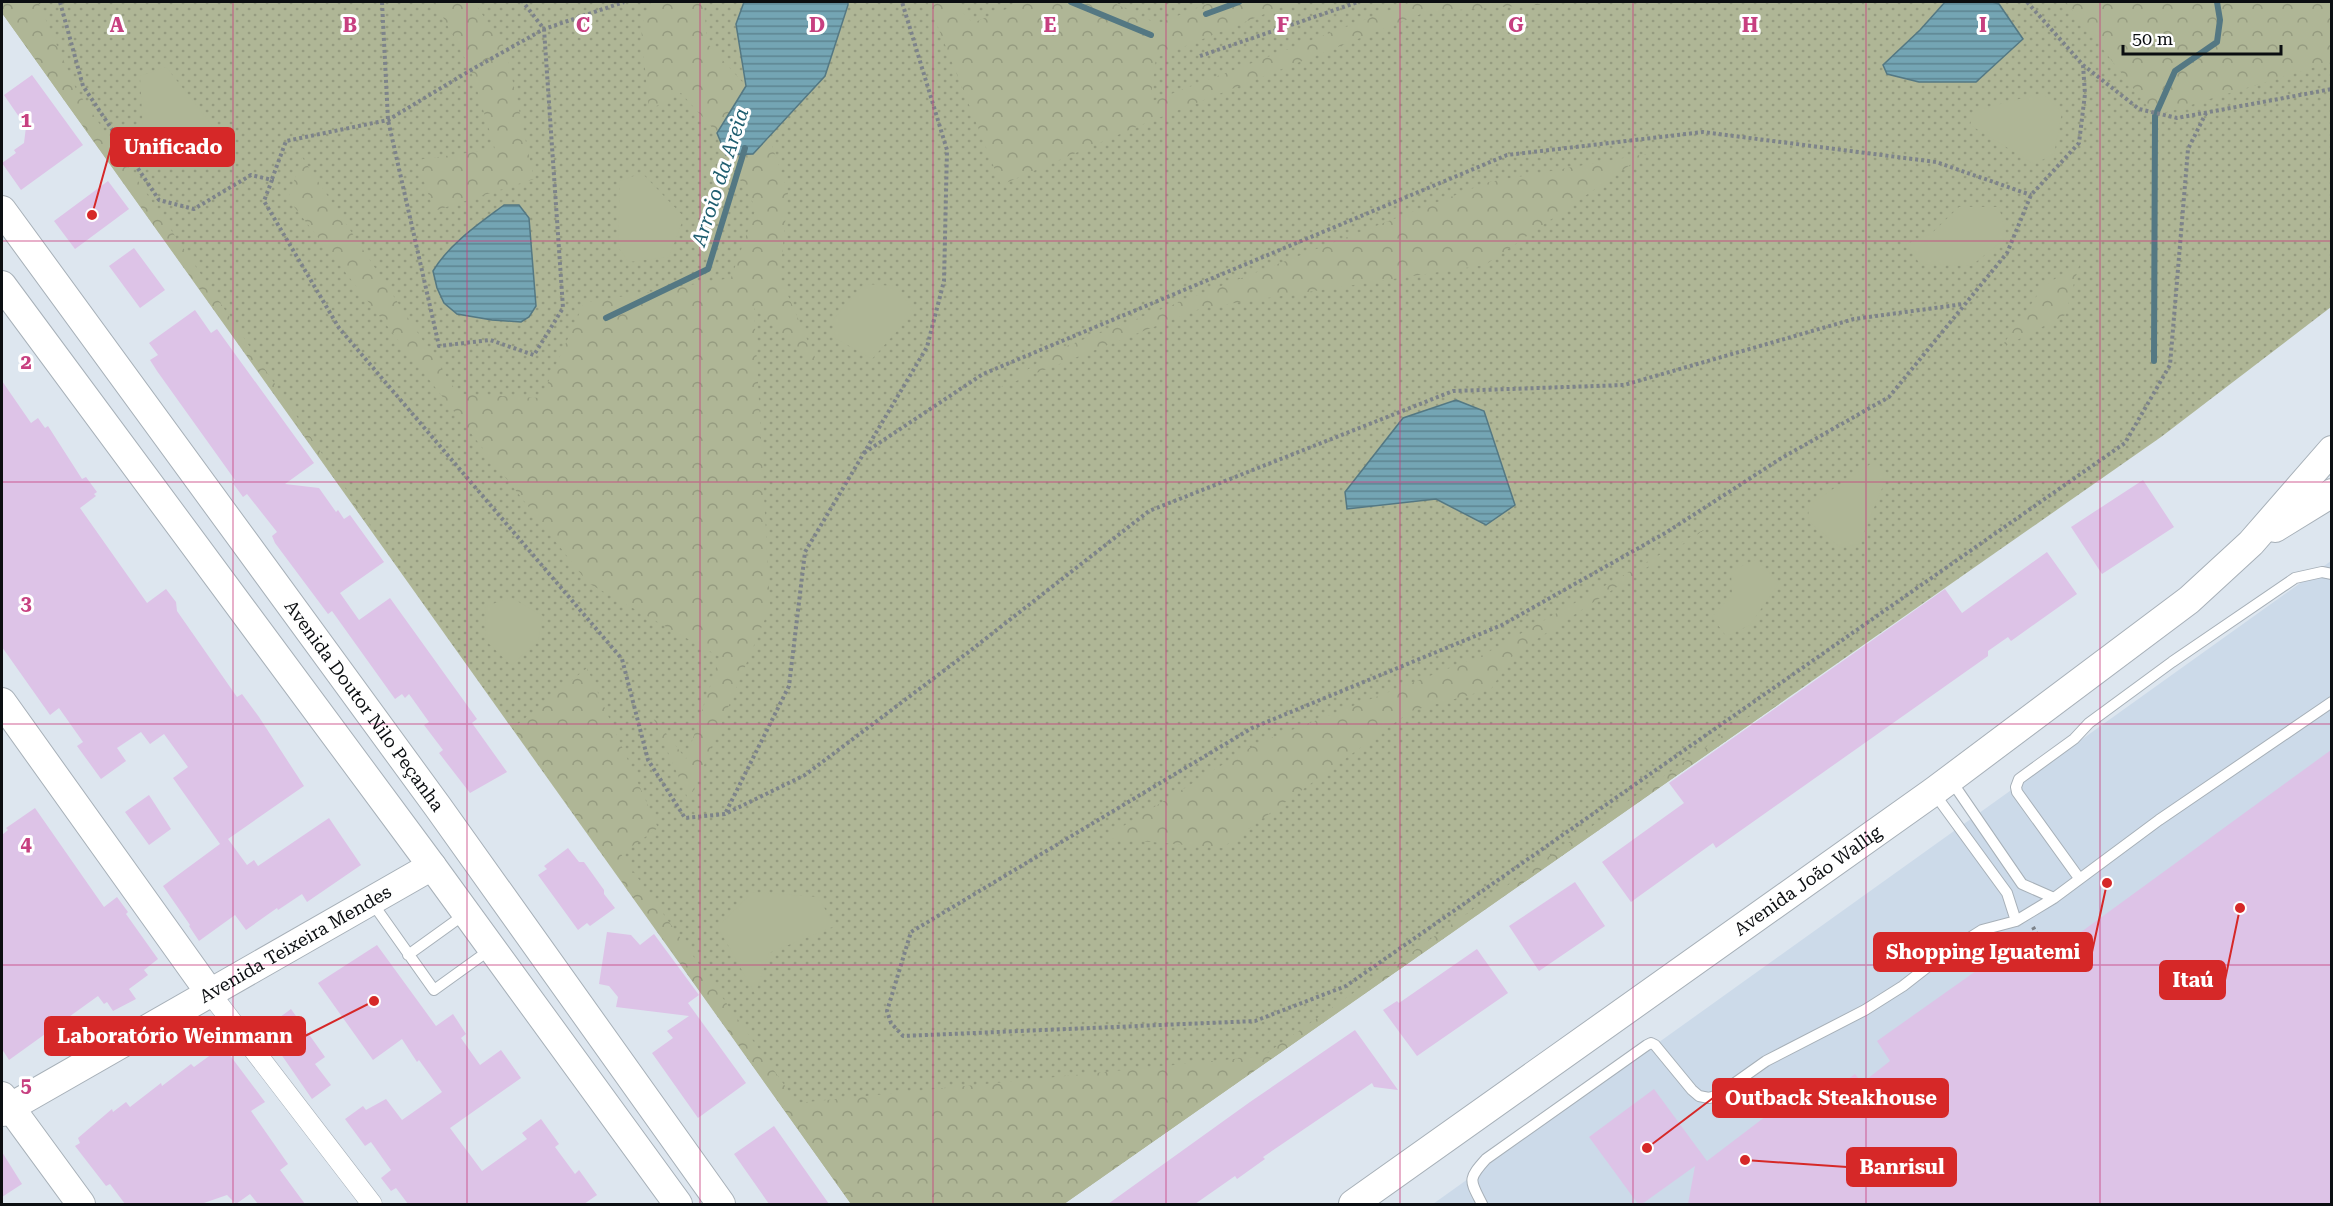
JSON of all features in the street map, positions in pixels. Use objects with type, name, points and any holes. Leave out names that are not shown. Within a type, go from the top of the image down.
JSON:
[{"type":"main road","name":"Avenida Doutor Nilo Peçanha","points":[[2,210],[438,807],[721,1204]]},
{"type":"main road","points":[[2,285],[432,866],[678,1204]]},
{"type":"main road","name":"Avenida João Wallig","points":[[1353,1204],[1941,785],[2189,600],[2251,543],[2331,450]]},
{"type":"main road","name":"Avenida João Wallig","points":[[2251,543],[2331,493]]},
{"type":"main road","points":[[2,702],[210,993]]},
{"type":"main road","points":[[432,866],[465,873],[495,890]]},
{"type":"main road","name":"Avenida Teixeira Mendes","points":[[4,1105],[210,993],[432,866]]},
{"type":"main road","points":[[4,1105],[81,1204]]},
{"type":"street","points":[[210,993],[372,1204]]},
{"type":"lane","points":[[2079,878],[2018,792],[2016,788],[2019,779],[2074,739],[2089,723],[2192,648],[2295,578],[2322,572],[2331,574]]},
{"type":"lane","points":[[1482,1204],[1471,1181],[1472,1175],[1486,1159],[1647,1045],[1652,1043],[1655,1045],[1699,1096],[1709,1098],[1726,1090],[1767,1061],[1865,1010],[1982,930],[2016,921],[2054,898],[2159,820],[2331,702]]},
{"type":"lane","points":[[1941,785],[2022,884],[2054,898]]},
{"type":"lane","points":[[1941,785],[2007,893],[2016,921]]},
{"type":"lane","points":[[371,901],[434,990],[491,948]]},
{"type":"lane","points":[[408,955],[466,914]]},
{"type":"path","points":[[60,2],[83,86],[159,200],[194,208],[251,175],[272,180]]},
{"type":"path","points":[[382,2],[388,120],[439,346],[490,340],[534,355],[563,308],[544,29],[523,2]]},
{"type":"path","points":[[624,2],[544,29],[388,120],[286,141],[264,201],[339,328],[622,659],[648,760],[685,818],[725,814],[805,775],[966,654],[1149,511],[1453,391],[1624,385],[1854,319],[1965,304]]},
{"type":"path","points":[[725,814],[789,686],[804,552],[927,347],[944,281],[947,150],[902,2]]},
{"type":"path","points":[[1200,56],[1358,2]]},
{"type":"path","points":[[2026,2],[2083,65],[2139,109],[2177,118],[2331,89]]},
{"type":"path","points":[[2083,65],[2085,94],[2079,143],[2031,195],[2007,253],[1889,397],[1780,459],[1667,532],[1502,625],[1252,728],[911,932],[888,1011],[891,1023],[903,1036],[1255,1021],[1346,986],[1375,966],[2125,443],[2170,365],[2188,149],[2206,113]]},
{"type":"path","points":[[864,453],[983,374],[1507,155],[1703,132],[1936,162],[2031,195]]},
{"type":"shaded area","points":[[2331,561],[2331,1204],[1433,1204]]},
{"type":"green space","points":[[2,2],[2331,2],[2331,307],[2161,437],[1064,1204],[851,1204],[2,13]]},
{"type":"green space","points":[[2,2],[38,2],[76,89],[403,574],[2,13]]},
{"type":"green space","points":[[435,2],[474,2],[506,50],[534,179],[434,211],[417,160],[495,149],[471,70]]},
{"type":"green space","points":[[651,2],[704,2],[707,43],[746,86],[717,133],[681,93],[649,110],[641,27]]},
{"type":"green space","points":[[928,2],[953,2],[973,23],[1023,2],[1112,2],[1157,24],[1212,2],[1294,2],[1156,58],[1150,102],[1411,2],[1582,2],[1426,12],[1146,123],[1001,185]]},
{"type":"green space","points":[[2066,2],[2331,2],[2331,62],[2155,116]]},
{"type":"green space","points":[[166,67],[212,125],[206,145],[162,163],[144,149],[140,76]]},
{"type":"green space","points":[[2042,93],[2062,112],[2054,154],[2034,164],[1970,125],[1974,111]]},
{"type":"green space","points":[[769,137],[788,192],[780,277],[820,369],[754,308],[770,607],[689,801],[652,715],[686,759],[720,657],[588,583],[288,199],[302,157],[458,394],[541,398],[584,303],[731,278],[756,208],[726,155],[753,154]]},
{"type":"green space","points":[[1646,154],[1485,265],[1202,308],[1001,387],[1059,349],[1489,182]]},
{"type":"green space","points":[[642,173],[684,217],[669,257],[629,262],[618,247],[620,181]]},
{"type":"green space","points":[[1959,207],[1999,207],[2007,237],[1971,266],[1920,264],[1906,244],[1931,234]]},
{"type":"green space","points":[[2080,262],[2065,315],[2000,349],[2043,287]]},
{"type":"green space","points":[[864,284],[896,286],[914,312],[872,359],[835,338],[833,320]]},
{"type":"green space","points":[[1875,461],[1888,474],[1859,544],[1841,548],[1808,521],[1809,505]]},
{"type":"green space","points":[[1712,525],[1514,654],[1491,689],[1411,711],[1222,848],[1104,838],[1256,744],[1483,655]]},
{"type":"green space","points":[[1757,559],[1779,583],[1750,625],[1726,636],[1712,617],[1732,595],[1731,571]]},
{"type":"green space","points":[[510,597],[543,616],[538,642],[511,665],[486,641],[485,607]]},
{"type":"green space","points":[[587,668],[658,828],[621,854],[797,1103],[1263,1056],[1753,714],[1786,699],[1064,1204],[851,1204],[513,728]]},
{"type":"green space","points":[[752,892],[818,897],[835,926],[769,953],[755,994],[718,927]]},
{"type":"water","points":[[744,2],[848,2],[848,5],[825,76],[753,154],[726,155],[717,133],[746,86],[736,24]]},
{"type":"water","points":[[1945,2],[1999,4],[2023,39],[1976,82],[1919,82],[1887,74],[1883,65],[1920,30]]},
{"type":"water","points":[[504,205],[519,205],[529,218],[536,306],[529,317],[521,322],[457,314],[444,303],[433,271],[456,243]]},
{"type":"water","points":[[1456,400],[1484,411],[1515,505],[1486,525],[1436,499],[1347,509],[1345,492],[1403,418]]},
{"type":"building","points":[[32,75],[83,145],[21,190],[2,163],[16,153],[14,150],[24,143],[26,127],[4,95]]},
{"type":"building","points":[[108,181],[129,209],[75,249],[54,221]]},
{"type":"building","points":[[134,248],[165,290],[140,308],[109,266]]},
{"type":"building","points":[[195,310],[211,333],[217,329],[314,463],[285,484],[319,488],[336,512],[338,510],[344,519],[350,515],[384,562],[340,593],[359,620],[390,598],[477,719],[472,723],[507,772],[470,793],[439,753],[443,750],[424,725],[429,722],[409,694],[405,698],[402,694],[395,699],[332,611],[328,614],[275,543],[272,536],[277,532],[247,494],[243,497],[232,482],[235,480],[157,371],[150,360],[158,355],[149,343]]},
{"type":"building","points":[[2,381],[31,423],[38,418],[45,428],[48,426],[82,479],[86,477],[97,492],[94,494],[96,496],[80,508],[147,603],[166,589],[176,602],[177,611],[237,697],[242,694],[304,786],[228,839],[247,865],[254,860],[258,866],[329,818],[361,865],[307,902],[302,894],[246,930],[235,915],[199,941],[163,886],[220,844],[173,778],[188,767],[164,734],[150,744],[141,732],[117,748],[126,761],[101,779],[77,746],[83,742],[59,708],[50,715],[2,647]]},
{"type":"building","points":[[2143,480],[2174,527],[2102,574],[2071,527]]},
{"type":"building","points":[[2047,552],[2077,594],[2011,641],[2008,637],[1988,651],[1988,656],[1716,848],[1713,843],[1631,902],[1602,862],[1684,803],[1669,783],[1945,589],[1962,613]]},
{"type":"building","points":[[2331,750],[2331,1204],[1688,1204],[1695,1166],[1642,1204],[1638,1204],[1589,1137],[1654,1089],[1707,1161],[1811,1082],[1823,1098],[1855,1074],[1862,1083],[1890,1061],[1877,1041],[2017,942],[2033,967]]},
{"type":"building","points":[[149,795],[171,829],[149,845],[125,812]]},
{"type":"building","points":[[35,808],[104,907],[117,897],[128,912],[126,914],[158,959],[144,970],[148,975],[129,989],[136,999],[113,1011],[107,1002],[104,1004],[98,996],[9,1060],[2,1049],[2,835],[8,830],[6,828]]},
{"type":"building","points":[[568,848],[579,862],[584,862],[615,908],[590,926],[587,923],[578,930],[538,875],[547,869],[544,866]]},
{"type":"building","points":[[1575,882],[1605,926],[1539,971],[1509,926]]},
{"type":"building","points":[[607,932],[631,935],[640,945],[654,934],[699,995],[688,1003],[746,1083],[698,1118],[652,1053],[673,1038],[667,1031],[689,1016],[616,1007],[618,997],[609,986],[599,984]]},
{"type":"building","points":[[377,945],[436,1026],[453,1014],[466,1034],[461,1038],[480,1065],[501,1050],[521,1078],[450,1128],[482,1171],[527,1139],[522,1133],[541,1119],[559,1144],[555,1147],[575,1174],[579,1170],[597,1195],[584,1204],[408,1204],[396,1188],[391,1191],[381,1178],[391,1170],[371,1142],[365,1146],[345,1119],[363,1106],[366,1110],[386,1099],[402,1120],[442,1092],[419,1060],[417,1062],[402,1039],[373,1060],[318,983]]},
{"type":"building","points":[[1477,949],[1508,993],[1417,1056],[1383,1010],[1397,1001],[1399,1003]]},
{"type":"building","points":[[291,1009],[325,1057],[315,1064],[331,1085],[312,1099],[274,1044],[272,1045],[261,1031]]},
{"type":"building","points":[[1355,1030],[1398,1090],[1374,1087],[1372,1083],[1263,1157],[1265,1159],[1237,1179],[1235,1176],[1195,1204],[1108,1204],[1250,1102]]},
{"type":"building","points":[[223,1046],[265,1102],[251,1111],[288,1164],[280,1170],[305,1204],[258,1204],[250,1194],[236,1204],[227,1195],[201,1204],[125,1204],[110,1184],[106,1186],[75,1146],[80,1143],[78,1138],[112,1109],[113,1112],[126,1102],[130,1107],[161,1083],[162,1086],[191,1064],[194,1067]]},
{"type":"building","points":[[774,1126],[829,1204],[769,1204],[734,1154]]},
{"type":"building","points":[[2,1152],[22,1184],[2,1197]]},
{"type":"waterway","name":"Arroio da Areia","points":[[1071,2],[1151,35]]},
{"type":"waterway","name":"Arroio da Areia","points":[[1206,14],[1239,2]]},
{"type":"waterway","points":[[2154,361],[2155,116],[2175,71],[2217,42],[2220,20],[2217,2]]},
{"type":"waterway","name":"Arroio da Areia","points":[[606,318],[708,269],[745,148]]},
{"type":"place","name":"Unificado","points":[[92,215]]},
{"type":"place","name":"Shopping Iguatemi","points":[[2107,883]]},
{"type":"place","name":"Itaú","points":[[2240,908]]},
{"type":"place","name":"Laboratório Weinmann","points":[[374,1001]]},
{"type":"place","name":"Outback Steakhouse","points":[[1647,1148]]},
{"type":"place","name":"Banrisul","points":[[1745,1160]]}]
